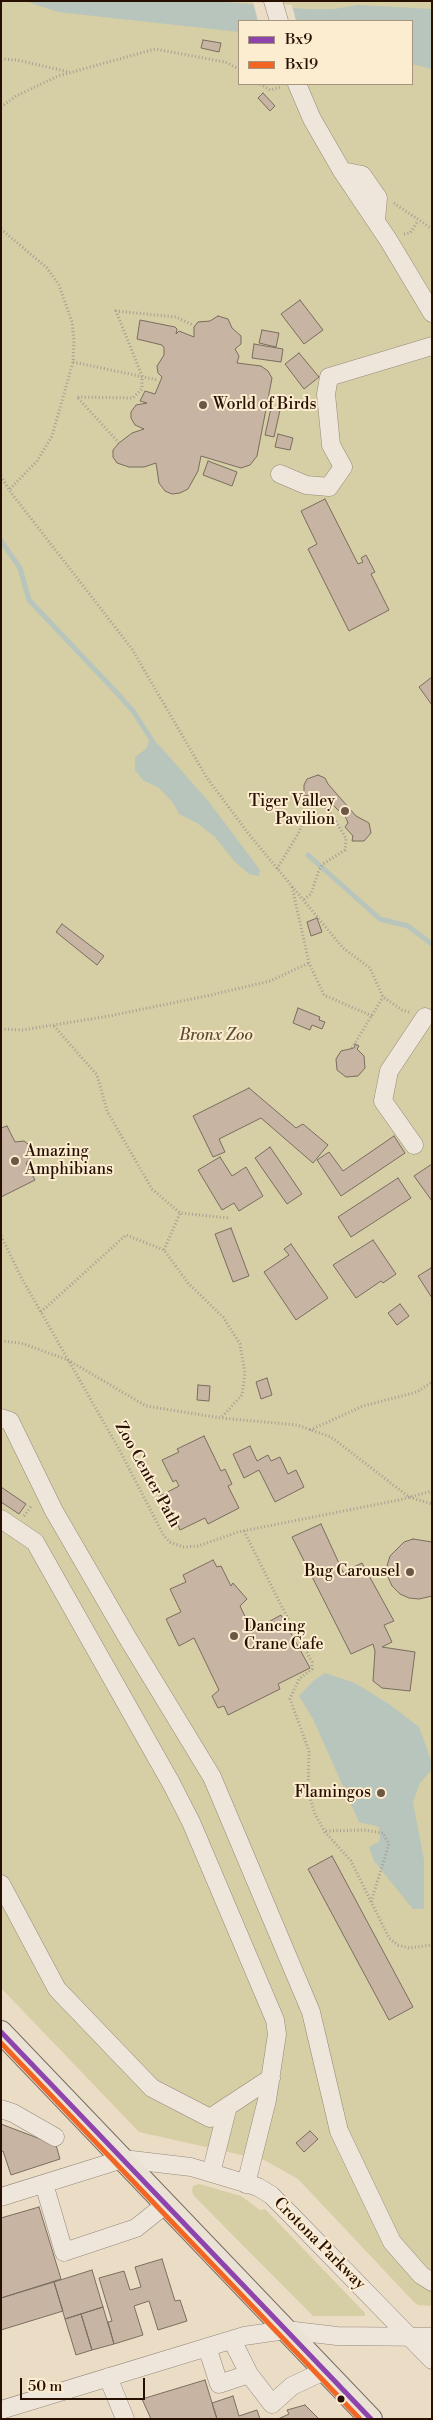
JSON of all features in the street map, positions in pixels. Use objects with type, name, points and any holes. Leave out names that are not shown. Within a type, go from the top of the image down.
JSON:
[{"type":"main road","points":[[1,2032],[371,2419]]},
{"type":"street","points":[[274,1],[279,20]]},
{"type":"street","points":[[292,85],[342,171],[342,191],[358,214],[376,220]]},
{"type":"street","points":[[342,171],[362,175],[378,198],[376,220],[432,313]]},
{"type":"street","points":[[280,474],[306,485],[329,487],[342,468],[331,445],[326,394],[328,377],[432,346]]},
{"type":"street","points":[[414,1145],[382,1101],[389,1071],[425,1017]]},
{"type":"street","points":[[1,1418],[10,1421],[43,1489],[127,1638],[212,1777],[311,2012],[340,2131],[392,2242],[421,2276],[432,2282]]},
{"type":"street","points":[[8,1524],[35,1542],[192,1822],[275,2020],[277,2034],[271,2078],[246,2184]]},
{"type":"street","points":[[1,1884],[8,1904],[57,1989],[152,2088],[210,2118],[271,2078]]},
{"type":"street","points":[[211,2172],[228,2106]]},
{"type":"street","points":[[1,2109],[13,2113],[55,2137]]},
{"type":"street","points":[[1,2197],[123,2159]]},
{"type":"street","name":"Crotona Parkway","points":[[123,2159],[191,2167],[246,2184],[271,2195],[432,2360]]},
{"type":"street","points":[[44,2184],[64,2252],[136,2228],[166,2204]]},
{"type":"street","points":[[1,2410],[244,2336],[286,2330],[337,2336],[432,2337]]},
{"type":"street","points":[[232,2340],[249,2374],[272,2404],[292,2386],[324,2371]]},
{"type":"street","points":[[207,2347],[219,2384],[249,2374]]},
{"type":"street","points":[[108,2377],[125,2419]]},
{"type":"path","points":[[1,106],[16,96],[58,76],[155,48],[225,62],[238,68]]},
{"type":"path","points":[[1,59],[17,60],[71,72]]},
{"type":"path","points":[[262,85],[270,90],[292,85]]},
{"type":"path","points":[[387,198],[418,222],[432,229]]},
{"type":"path","points":[[401,234],[410,233],[418,222]]},
{"type":"path","points":[[1,229],[47,268],[59,285],[72,322],[73,362],[52,436],[44,452],[9,490]]},
{"type":"path","points":[[119,443],[77,397],[133,398],[142,389],[142,376],[116,311],[176,317],[193,325]]},
{"type":"path","points":[[73,362],[158,380]]},
{"type":"path","points":[[1,476],[9,490],[132,648],[207,778],[278,869],[343,948],[370,968],[384,997],[402,1010],[425,1017]]},
{"type":"path","points":[[278,869],[299,832],[309,806],[316,801],[328,809],[346,838],[345,850],[323,864],[318,870],[311,894],[303,900]]},
{"type":"path","points":[[292,886],[309,963],[324,995],[372,1016]]},
{"type":"path","points":[[1,1029],[23,1030],[109,1016],[270,982],[309,963]]},
{"type":"path","points":[[352,1048],[384,997]]},
{"type":"path","points":[[54,1025],[97,1075],[107,1111],[152,1189],[180,1214],[228,1218]]},
{"type":"path","points":[[164,1250],[180,1214]]},
{"type":"path","points":[[41,1312],[126,1235],[164,1250],[188,1283],[223,1316],[240,1344],[245,1372],[242,1395],[221,1418]]},
{"type":"path","name":"Zoo Center Path","points":[[1,1236],[41,1312],[120,1451],[164,1536],[170,1542],[183,1547],[198,1546],[244,1531],[432,1491]]},
{"type":"path","points":[[1,1341],[21,1343],[68,1360],[146,1406],[221,1418],[297,1425],[331,1437],[409,1497],[432,1504]]},
{"type":"path","points":[[310,1430],[363,1406],[417,1392],[432,1382]]},
{"type":"path","points":[[8,1524],[43,1489]]},
{"type":"path","points":[[244,1531],[312,1662],[312,1669],[299,1679],[290,1699],[309,1751],[307,1783],[311,1803],[325,1832],[351,1862],[384,1931],[393,1942],[409,1948],[432,1945]]},
{"type":"path","points":[[325,1832],[378,1830],[383,1832],[389,1844],[371,1902]]},
{"type":"green space","name":"Bronx Zoo","points":[[1,1],[432,1],[432,2306],[418,2305],[413,2301],[298,2179],[264,2160],[139,2132],[1,1988]]},
{"type":"green space","points":[[199,2184],[241,2196],[260,2210],[265,2209],[365,2313],[365,2316],[313,2316],[194,2196],[193,2186]]},
{"type":"shaded area","points":[[25,1],[213,1],[307,9],[334,9],[358,5],[432,9],[432,69],[413,64],[413,20],[238,20],[238,32],[58,12]]},
{"type":"shaded area","points":[[150,738],[159,745],[209,802],[260,870],[259,876],[249,874],[235,862],[215,837],[197,823],[179,814],[173,803],[159,788],[143,780],[135,770],[135,757],[146,749]]},
{"type":"shaded area","name":"Flamingos","points":[[325,1673],[355,1683],[389,1704],[419,1727],[432,1763],[432,1769],[420,1783],[413,1802],[424,1860],[424,1909],[413,1909],[374,1861],[369,1847],[380,1841],[379,1827],[359,1822],[313,1719],[299,1696],[313,1681]]},
{"type":"pier","points":[[253,2],[292,5],[296,20],[258,20]]},
{"type":"building","points":[[203,40],[221,43],[219,52],[201,48]]},
{"type":"building","points":[[263,93],[275,106],[270,111],[258,98]]},
{"type":"building","points":[[300,300],[323,330],[304,344],[281,314]]},
{"type":"building","name":"World of Birds","points":[[218,316],[228,319],[232,328],[241,336],[241,344],[235,349],[239,356],[237,363],[261,366],[268,371],[272,378],[257,456],[250,465],[241,468],[201,456],[198,471],[188,489],[172,494],[165,491],[159,483],[156,463],[144,467],[129,467],[117,463],[113,457],[113,450],[119,443],[132,433],[144,429],[135,425],[131,418],[131,412],[136,405],[147,403],[140,401],[145,391],[155,394],[162,377],[158,373],[157,366],[164,355],[164,348],[162,345],[137,339],[140,320],[175,327],[177,329],[176,334],[179,331],[194,337],[194,327],[198,322],[210,321]]},
{"type":"building","points":[[262,330],[279,333],[276,347],[259,343]]},
{"type":"building","points":[[254,344],[283,349],[281,362],[252,358]]},
{"type":"building","points":[[299,353],[319,377],[304,389],[285,364]]},
{"type":"building","points":[[271,408],[280,410],[274,437],[265,435]]},
{"type":"building","points":[[278,434],[293,438],[290,450],[275,447]]},
{"type":"building","points":[[208,461],[237,472],[232,486],[203,475]]},
{"type":"building","points":[[325,499],[358,564],[363,562],[361,558],[366,555],[375,572],[371,574],[389,610],[349,631],[308,549],[317,544],[301,511]]},
{"type":"building","points":[[432,677],[432,705],[419,687]]},
{"type":"building","name":"Tiger Valley Pavilion","points":[[318,775],[325,778],[356,816],[369,823],[371,833],[364,841],[352,841],[353,836],[345,827],[348,823],[346,818],[327,799],[325,800],[316,795],[314,798],[309,795],[304,796],[304,785],[307,779]]},
{"type":"building","points":[[317,918],[322,932],[311,936],[307,922]]},
{"type":"building","points":[[62,924],[104,956],[97,965],[56,932]]},
{"type":"building","points":[[298,1008],[320,1017],[319,1020],[325,1022],[322,1029],[312,1025],[310,1030],[293,1023]]},
{"type":"building","points":[[355,1044],[359,1046],[357,1049],[364,1056],[365,1068],[358,1076],[346,1077],[337,1070],[336,1059],[341,1051],[354,1048]]},
{"type":"building","points":[[249,1088],[296,1128],[303,1124],[328,1145],[313,1163],[261,1118],[219,1139],[225,1152],[213,1157],[193,1116]]},
{"type":"building","name":"Amazing Amphibians","points":[[7,1126],[15,1142],[24,1141],[32,1147],[33,1155],[26,1163],[35,1180],[1,1197],[1,1128]]},
{"type":"building","points":[[394,1136],[405,1153],[341,1196],[317,1160],[329,1152],[343,1171]]},
{"type":"building","points":[[270,1147],[302,1194],[287,1204],[255,1158]]},
{"type":"building","points":[[220,1157],[232,1176],[246,1167],[263,1196],[239,1211],[234,1203],[222,1210],[198,1170]]},
{"type":"building","points":[[432,1164],[432,1201],[414,1176]]},
{"type":"building","points":[[398,1178],[411,1198],[351,1237],[338,1217]]},
{"type":"building","points":[[231,1228],[249,1276],[233,1282],[215,1234]]},
{"type":"building","points":[[373,1240],[396,1274],[383,1283],[381,1281],[356,1298],[333,1265]]},
{"type":"building","points":[[291,1244],[328,1298],[296,1320],[264,1272],[289,1255],[284,1249]]},
{"type":"building","points":[[432,1269],[432,1298],[418,1276]]},
{"type":"building","points":[[400,1304],[409,1316],[397,1325],[388,1313]]},
{"type":"building","points":[[267,1378],[272,1395],[261,1399],[256,1382]]},
{"type":"building","points":[[198,1385],[210,1386],[209,1401],[197,1400]]},
{"type":"building","points":[[204,1436],[221,1471],[225,1469],[232,1484],[228,1486],[239,1508],[208,1524],[205,1518],[180,1530],[178,1525],[175,1526],[160,1496],[179,1486],[176,1480],[173,1482],[162,1460],[179,1452],[177,1449]]},
{"type":"building","points":[[250,1446],[257,1461],[268,1455],[271,1461],[280,1457],[288,1474],[296,1470],[304,1487],[275,1502],[259,1470],[244,1478],[233,1454]]},
{"type":"building","points":[[1,1487],[26,1504],[19,1514],[1,1502]]},
{"type":"building","points":[[321,1524],[343,1572],[362,1563],[394,1621],[384,1625],[392,1642],[382,1647],[415,1652],[410,1691],[382,1688],[373,1681],[375,1651],[373,1644],[351,1654],[292,1537]]},
{"type":"building","name":"Bug Carousel","points":[[413,1539],[432,1542],[432,1596],[419,1599],[409,1598],[400,1594],[392,1586],[388,1577],[387,1566],[390,1556],[404,1542]]},
{"type":"building","name":"Dancing Crane Cafe","points":[[213,1560],[217,1567],[221,1566],[231,1586],[233,1583],[247,1599],[240,1606],[252,1631],[281,1615],[310,1668],[278,1684],[280,1689],[228,1715],[224,1706],[218,1708],[212,1696],[219,1690],[194,1638],[179,1646],[166,1619],[181,1612],[170,1589],[186,1582],[183,1575]]},
{"type":"building","points":[[332,1856],[413,2007],[389,2020],[308,1869]]},
{"type":"building","points":[[1,2124],[56,2145],[60,2159],[11,2175],[3,2151],[1,2152]]},
{"type":"building","points":[[310,2131],[318,2139],[304,2152],[296,2143]]},
{"type":"building","points":[[39,2207],[61,2279],[1,2298],[1,2218]]},
{"type":"building","points":[[162,2259],[175,2301],[180,2300],[187,2321],[158,2330],[149,2301],[134,2306],[143,2335],[114,2344],[108,2322],[112,2321],[99,2278],[124,2271],[130,2290],[141,2287],[135,2267]]},
{"type":"building","points":[[92,2270],[103,2307],[65,2319],[54,2282]]},
{"type":"building","points":[[54,2282],[63,2311],[1,2330],[1,2298]]},
{"type":"building","points":[[103,2307],[114,2344],[92,2350],[81,2314]]},
{"type":"building","points":[[81,2314],[92,2350],[76,2355],[65,2319]]},
{"type":"building","points":[[205,2380],[217,2419],[151,2419],[142,2399]]},
{"type":"building","points":[[233,2396],[239,2416],[257,2410],[260,2419],[217,2419],[212,2403]]},
{"type":"building","points":[[305,2405],[319,2419],[278,2419],[289,2414],[287,2410]]},
{"type":"waterway","points":[[1,541],[20,568],[29,600],[133,711],[153,742]]},
{"type":"waterway","points":[[308,855],[380,919],[408,926],[432,944]]},
{"type":"transit line","name":"Bx9","points":[[1,2032],[371,2419]]},
{"type":"transit line","name":"Bx19","points":[[1,2043],[360,2419]]},
{"type":"place","name":"World of Birds","points":[[203,405]]},
{"type":"place","name":"Tiger Valley Pavilion","points":[[345,811]]},
{"type":"place","name":"Amazing Amphibians","points":[[15,1161]]},
{"type":"place","name":"Bug Carousel","points":[[410,1572]]},
{"type":"place","name":"Dancing Crane Cafe","points":[[234,1636]]},
{"type":"place","name":"Flamingos","points":[[381,1793]]}]
